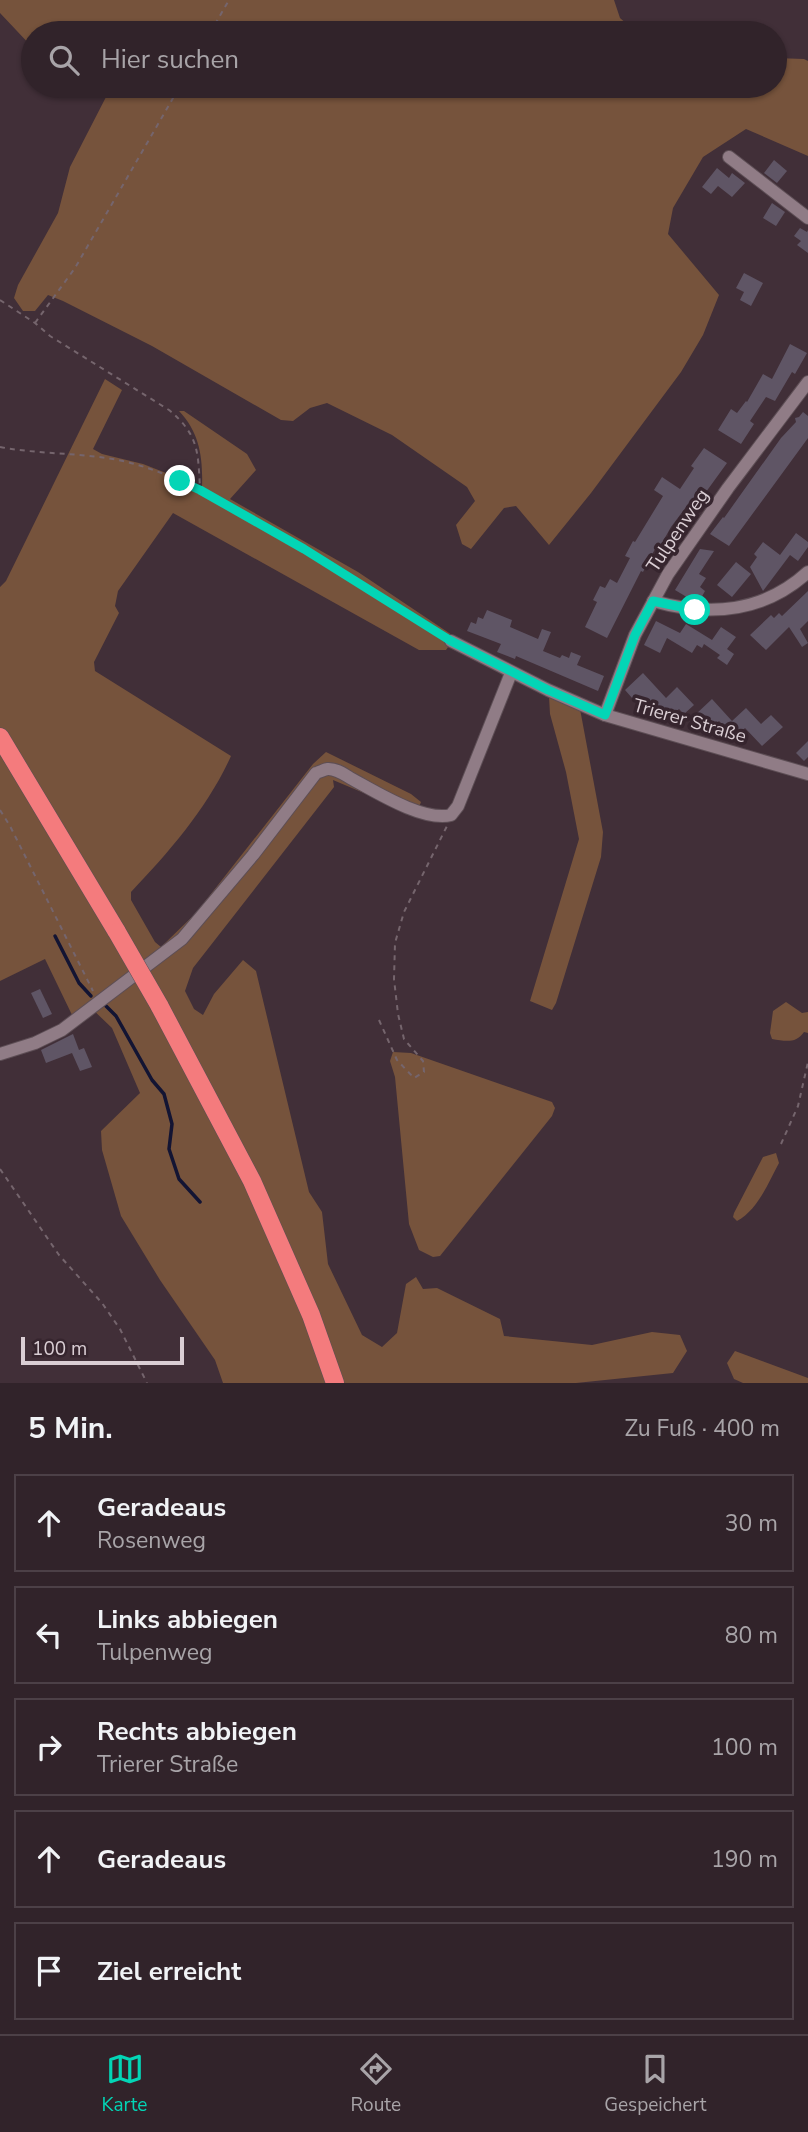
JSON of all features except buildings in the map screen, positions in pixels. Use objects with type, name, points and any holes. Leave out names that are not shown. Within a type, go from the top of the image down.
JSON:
[{"type":"highway","points":[[0,737],[159,1005],[257,1193],[311,1315],[335,1383]]},
{"type":"street","points":[[729,157],[808,218]]},
{"type":"street","name":"Tulpenweg","points":[[605,715],[635,635],[668,574],[728,488],[808,382]]},
{"type":"street","points":[[653,601],[695,610],[746,607],[787,589],[808,572]]},
{"type":"street","name":"Trierer Straße","points":[[451,641],[511,673],[605,715],[808,774]]},
{"type":"street","points":[[0,1054],[35,1043],[62,1030],[182,939],[253,855],[316,774],[326,769],[335,770],[422,812],[451,816],[511,673]]},
{"type":"path","points":[[217,21],[229,0]]},
{"type":"path","points":[[35,323],[75,268],[173,98]]},
{"type":"path","points":[[0,300],[50,336],[169,410],[183,422],[196,445],[200,490]]},
{"type":"path","points":[[0,447],[96,456],[153,470],[200,490],[351,577],[451,641]]},
{"type":"path","points":[[0,810],[98,1002]]},
{"type":"path","points":[[379,1020],[397,1060],[414,1078],[424,1072],[423,1061],[404,1039],[398,1014],[394,979],[395,943],[404,912],[451,816]]},
{"type":"path","points":[[781,1144],[798,1105],[808,1062]]},
{"type":"path","points":[[0,1169],[59,1255],[102,1303],[120,1329],[146,1383]]},
{"type":"shaded area","points":[[0,0],[614,0],[623,21],[21,21],[21,35],[0,13]]},
{"type":"shaded area","points":[[787,58],[808,61],[808,156],[746,129],[703,157],[673,208],[668,234],[719,295],[703,335],[681,372],[549,545],[516,506],[504,508],[471,549],[462,544],[456,525],[475,501],[467,487],[392,435],[327,403],[310,408],[293,421],[281,420],[152,346],[63,301],[48,295],[35,311],[23,311],[14,298],[18,285],[58,213],[70,167],[105,98],[787,98]]},
{"type":"shaded area","points":[[105,379],[122,390],[93,449],[102,454],[143,464],[202,487],[199,446],[192,428],[179,411],[184,411],[247,454],[256,470],[230,499],[358,572],[455,637],[446,650],[419,650],[173,513],[118,591],[115,606],[119,613],[94,662],[95,671],[231,756],[211,793],[187,828],[131,892],[131,900],[155,942],[161,947],[196,913],[313,764],[326,752],[411,794],[421,802],[416,815],[333,780],[334,787],[193,968],[185,991],[194,1009],[203,1015],[214,994],[243,960],[256,971],[309,1192],[322,1212],[328,1264],[362,1335],[382,1347],[397,1333],[406,1284],[416,1277],[423,1289],[437,1288],[500,1319],[504,1336],[592,1345],[652,1332],[680,1335],[687,1351],[673,1373],[576,1383],[223,1383],[215,1360],[160,1280],[121,1216],[102,1150],[101,1131],[140,1093],[112,1028],[88,1005],[73,1017],[45,959],[0,981],[0,587],[6,581]]},
{"type":"shaded area","points":[[549,696],[580,709],[603,832],[601,857],[552,1010],[530,1001],[579,839],[566,772],[550,714]]},
{"type":"shaded area","points":[[786,1002],[802,1013],[808,1012],[808,1033],[804,1032],[790,1041],[772,1039],[770,1033],[773,1011]]},
{"type":"shaded area","points":[[393,1052],[411,1053],[552,1102],[555,1108],[552,1116],[440,1256],[433,1257],[419,1250],[409,1224],[395,1077],[390,1061]]},
{"type":"shaded area","points":[[776,1153],[779,1163],[762,1195],[751,1210],[737,1221],[733,1217],[734,1213],[763,1157]]},
{"type":"shaded area","points":[[735,1351],[808,1378],[808,1383],[743,1383],[734,1379],[727,1363]]},
{"type":"waterway","points":[[55,936],[79,983],[91,996]]},
{"type":"waterway","points":[[106,1006],[116,1016],[152,1080],[164,1094],[172,1124],[169,1149],[179,1179],[200,1202]]},
{"type":"route","points":[[180,481],[304,549],[451,641],[511,673],[605,715],[635,635],[653,601],[695,610]]}]
